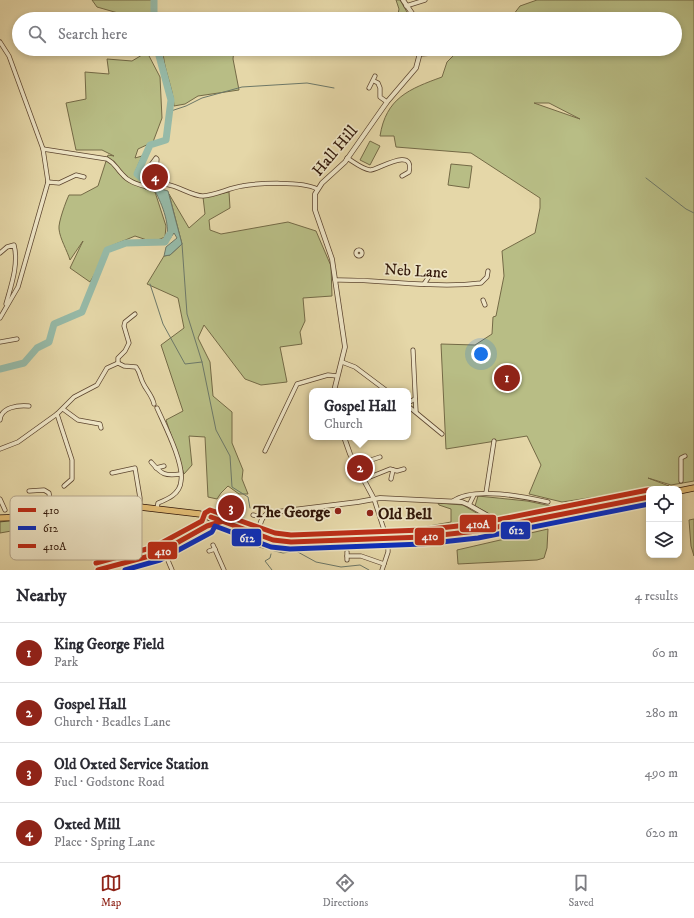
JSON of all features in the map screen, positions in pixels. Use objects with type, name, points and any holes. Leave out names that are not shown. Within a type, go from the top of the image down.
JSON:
[{"type":"main road","points":[[682,490],[694,488]]},
{"type":"main road","points":[[142,507],[158,508],[211,518],[223,521],[261,536],[291,542],[390,539],[451,534],[504,526],[646,498]]},
{"type":"main road","points":[[0,518],[10,518]]},
{"type":"street","points":[[403,0],[411,12]]},
{"type":"street","points":[[406,6],[426,0]]},
{"type":"street","points":[[0,42],[8,56],[43,149],[48,182],[18,287],[0,318]]},
{"type":"street","name":"Hall Hill","points":[[335,388],[345,347],[330,248],[314,205],[318,189],[347,158],[387,102],[416,68],[420,56]]},
{"type":"street","points":[[369,88],[374,81],[375,76]]},
{"type":"street","points":[[374,81],[378,83],[380,88],[380,96],[387,102]]},
{"type":"street","points":[[43,149],[106,159],[114,163],[122,175],[132,182],[150,188],[155,185]]},
{"type":"street","points":[[156,170],[156,158],[145,173],[150,181],[155,185],[178,187],[202,196],[242,186],[304,184],[318,189]]},
{"type":"street","points":[[347,158],[370,170],[375,170],[394,161],[404,161],[408,163],[410,168],[409,172],[402,176]]},
{"type":"street","points":[[48,182],[60,184],[76,175],[84,177]]},
{"type":"street","points":[[0,253],[6,247],[14,245],[16,250],[14,273],[5,310]]},
{"type":"street","name":"Neb Lane","points":[[335,280],[360,279],[450,285],[481,283],[487,277],[488,271]]},
{"type":"street","points":[[424,284],[430,275]]},
{"type":"street","points":[[483,300],[485,305]]},
{"type":"street","points":[[0,313],[6,305]]},
{"type":"street","points":[[118,363],[118,358],[129,343],[124,326],[125,322],[134,314]]},
{"type":"street","points":[[0,342],[16,339]]},
{"type":"street","points":[[412,350],[416,412]]},
{"type":"street","points":[[342,362],[352,365],[383,388]]},
{"type":"street","points":[[118,363],[124,366],[136,367],[142,382],[152,397],[154,404]]},
{"type":"street","points":[[0,449],[18,442],[57,414],[74,397],[97,385],[107,368],[118,363]]},
{"type":"street","points":[[265,451],[297,384],[328,375],[337,376]]},
{"type":"street","points":[[411,401],[415,399]]},
{"type":"street","points":[[0,420],[2,413],[8,409],[15,406],[29,406]]},
{"type":"street","points":[[156,408],[174,446],[181,474],[181,482],[178,490],[172,497],[158,503],[158,508]]},
{"type":"street","points":[[411,408],[442,434]]},
{"type":"street","points":[[63,409],[78,420],[101,424]]},
{"type":"street","points":[[57,414],[72,460],[72,479],[64,486]]},
{"type":"street","points":[[345,440],[356,466],[365,479],[374,498],[388,542],[388,552],[382,570]]},
{"type":"street","points":[[486,493],[494,441]]},
{"type":"street","points":[[681,481],[681,462],[682,458],[685,456]]},
{"type":"street","points":[[356,466],[380,457]]},
{"type":"street","points":[[151,462],[156,468],[167,476],[181,474]]},
{"type":"street","points":[[156,468],[164,466]]},
{"type":"street","points":[[112,473],[135,468],[140,496]]},
{"type":"street","points":[[365,479],[390,469],[404,469]]},
{"type":"street","points":[[391,479],[393,470]]},
{"type":"street","points":[[122,471],[123,476]]},
{"type":"street","points":[[30,491],[50,490],[51,496]]},
{"type":"street","points":[[453,501],[458,498],[486,493],[516,495],[548,502]]},
{"type":"street","points":[[469,505],[474,495]]},
{"type":"street","points":[[253,516],[263,517],[268,514],[363,502],[374,498],[417,501],[453,501],[469,505],[504,526]]},
{"type":"street","points":[[0,499],[5,510]]},
{"type":"street","points":[[261,536],[260,526],[263,517]]},
{"type":"street","points":[[208,526],[211,518]]},
{"type":"street","points":[[142,559],[164,550],[208,526],[223,521]]},
{"type":"street","points":[[245,530],[260,526]]},
{"type":"street","points":[[209,551],[214,547],[224,570]]},
{"type":"street","points":[[164,550],[172,570]]},
{"type":"street","points":[[347,556],[361,556],[384,564]]},
{"type":"street","points":[[99,570],[138,560]]},
{"type":"green space","points":[[92,0],[154,0],[154,12],[114,12],[97,7]]},
{"type":"green space","points":[[396,0],[400,0],[407,12],[398,12]]},
{"type":"green space","points":[[537,0],[694,0],[694,481],[671,485],[648,478],[669,486],[646,486],[646,489],[562,502],[529,494],[541,465],[527,436],[446,449],[441,344],[475,345],[492,334],[493,317],[496,316],[504,276],[502,251],[535,233],[540,208],[540,198],[471,153],[396,147],[394,136],[380,136],[383,123],[388,112],[401,97],[419,86],[442,77],[447,62],[453,56],[682,56],[682,12],[515,12],[520,6]],"holes":[[[534,103],[549,103],[580,119]]]},
{"type":"green space","points":[[140,56],[149,56],[160,77],[162,118],[153,142],[138,149],[135,158],[142,156],[136,170],[149,184],[145,189],[155,192],[166,226],[165,237],[153,242],[135,236],[111,246],[90,282],[70,268],[83,241],[70,260],[62,241],[59,226],[69,195],[81,195],[98,186],[108,155],[114,156],[102,150],[76,150],[66,103],[86,99],[85,72],[109,74],[107,59],[132,61]]},
{"type":"green space","points":[[163,56],[233,56],[239,90],[198,96],[185,104],[174,106]]},
{"type":"green space","points":[[370,141],[380,146],[370,165],[360,160]]},
{"type":"green space","points":[[451,164],[472,166],[469,188],[448,185]]},
{"type":"green space","points":[[229,192],[230,208],[209,220],[210,230],[221,234],[288,222],[316,231],[331,266],[332,296],[303,298],[305,321],[300,332],[302,344],[280,347],[287,382],[261,385],[245,379],[204,325],[198,338],[210,362],[213,396],[232,412],[232,443],[243,470],[242,479],[248,494],[239,494],[228,486],[217,499],[208,497],[205,437],[189,436],[192,465],[184,474],[166,420],[183,411],[161,345],[184,328],[178,298],[147,284],[164,256],[170,255],[182,244],[169,194],[189,228],[205,214],[203,197]]},
{"type":"green space","points":[[478,496],[527,501],[556,507],[559,511],[510,522],[502,521],[475,506]]},
{"type":"green space","points":[[438,503],[463,505],[495,524],[413,536],[407,530],[451,522],[451,509],[439,505]]},
{"type":"green space","points":[[694,519],[694,556],[691,546],[689,520]]},
{"type":"green space","points":[[10,521],[10,531],[0,533],[0,522]]},
{"type":"green space","points":[[226,525],[271,543],[271,545],[264,545],[250,541],[218,526]]},
{"type":"green space","points":[[548,529],[547,548],[544,558],[537,560],[458,564],[457,550]]},
{"type":"shaded area","points":[[161,189],[168,191],[182,244],[170,255],[164,256],[166,247],[177,238],[174,233],[169,240],[165,242],[167,236],[167,223],[155,191]]},
{"type":"waterway","points":[[154,0],[154,12]]},
{"type":"waterway","points":[[150,185],[137,174],[150,145],[166,140],[171,100],[159,56]]},
{"type":"waterway","points":[[171,111],[202,98],[242,87],[307,83],[334,88]]},
{"type":"waterway","points":[[646,178],[686,209],[694,213]]},
{"type":"waterway","points":[[0,369],[24,363],[37,348],[49,342],[54,324],[82,312],[107,250],[126,243],[165,242],[169,235]]},
{"type":"waterway","points":[[182,244],[187,314],[202,362],[216,430],[230,456],[232,487],[248,497],[250,508]]},
{"type":"waterway","points":[[150,284],[163,324],[185,364],[202,362]]},
{"type":"waterway","points":[[259,547],[283,553],[296,551],[316,562],[341,567],[360,565],[369,570]]},
{"type":"waterway","points":[[271,554],[270,558],[265,561],[272,570]]},
{"type":"transit line","name":"410A","points":[[142,550],[154,547],[202,521],[205,513],[210,510],[275,533],[291,535],[422,530],[476,524],[646,490]]},
{"type":"transit line","name":"410","points":[[211,517],[273,540],[291,542],[423,537],[477,531],[646,498]]},
{"type":"transit line","name":"612","points":[[125,570],[160,560],[212,532],[215,526],[271,547],[290,549],[423,544],[478,538],[646,505]]},
{"type":"transit line","name":"410","points":[[142,558],[157,554],[207,526],[223,521]]},
{"type":"transit line","name":"410A","points":[[96,563],[107,560]]},
{"type":"transit line","name":"410","points":[[98,570],[135,560]]},
{"type":"place","name":"Oxted Mill","points":[[155,177]]},
{"type":"place","name":"King George Field","points":[[507,378]]},
{"type":"place","name":"Gospel Hall","points":[[360,468]]},
{"type":"place","name":"Old Oxted Service Station","points":[[231,508]]},
{"type":"place","name":"The George","points":[[338,511]]},
{"type":"place","name":"Old Bell","points":[[370,513]]}]
